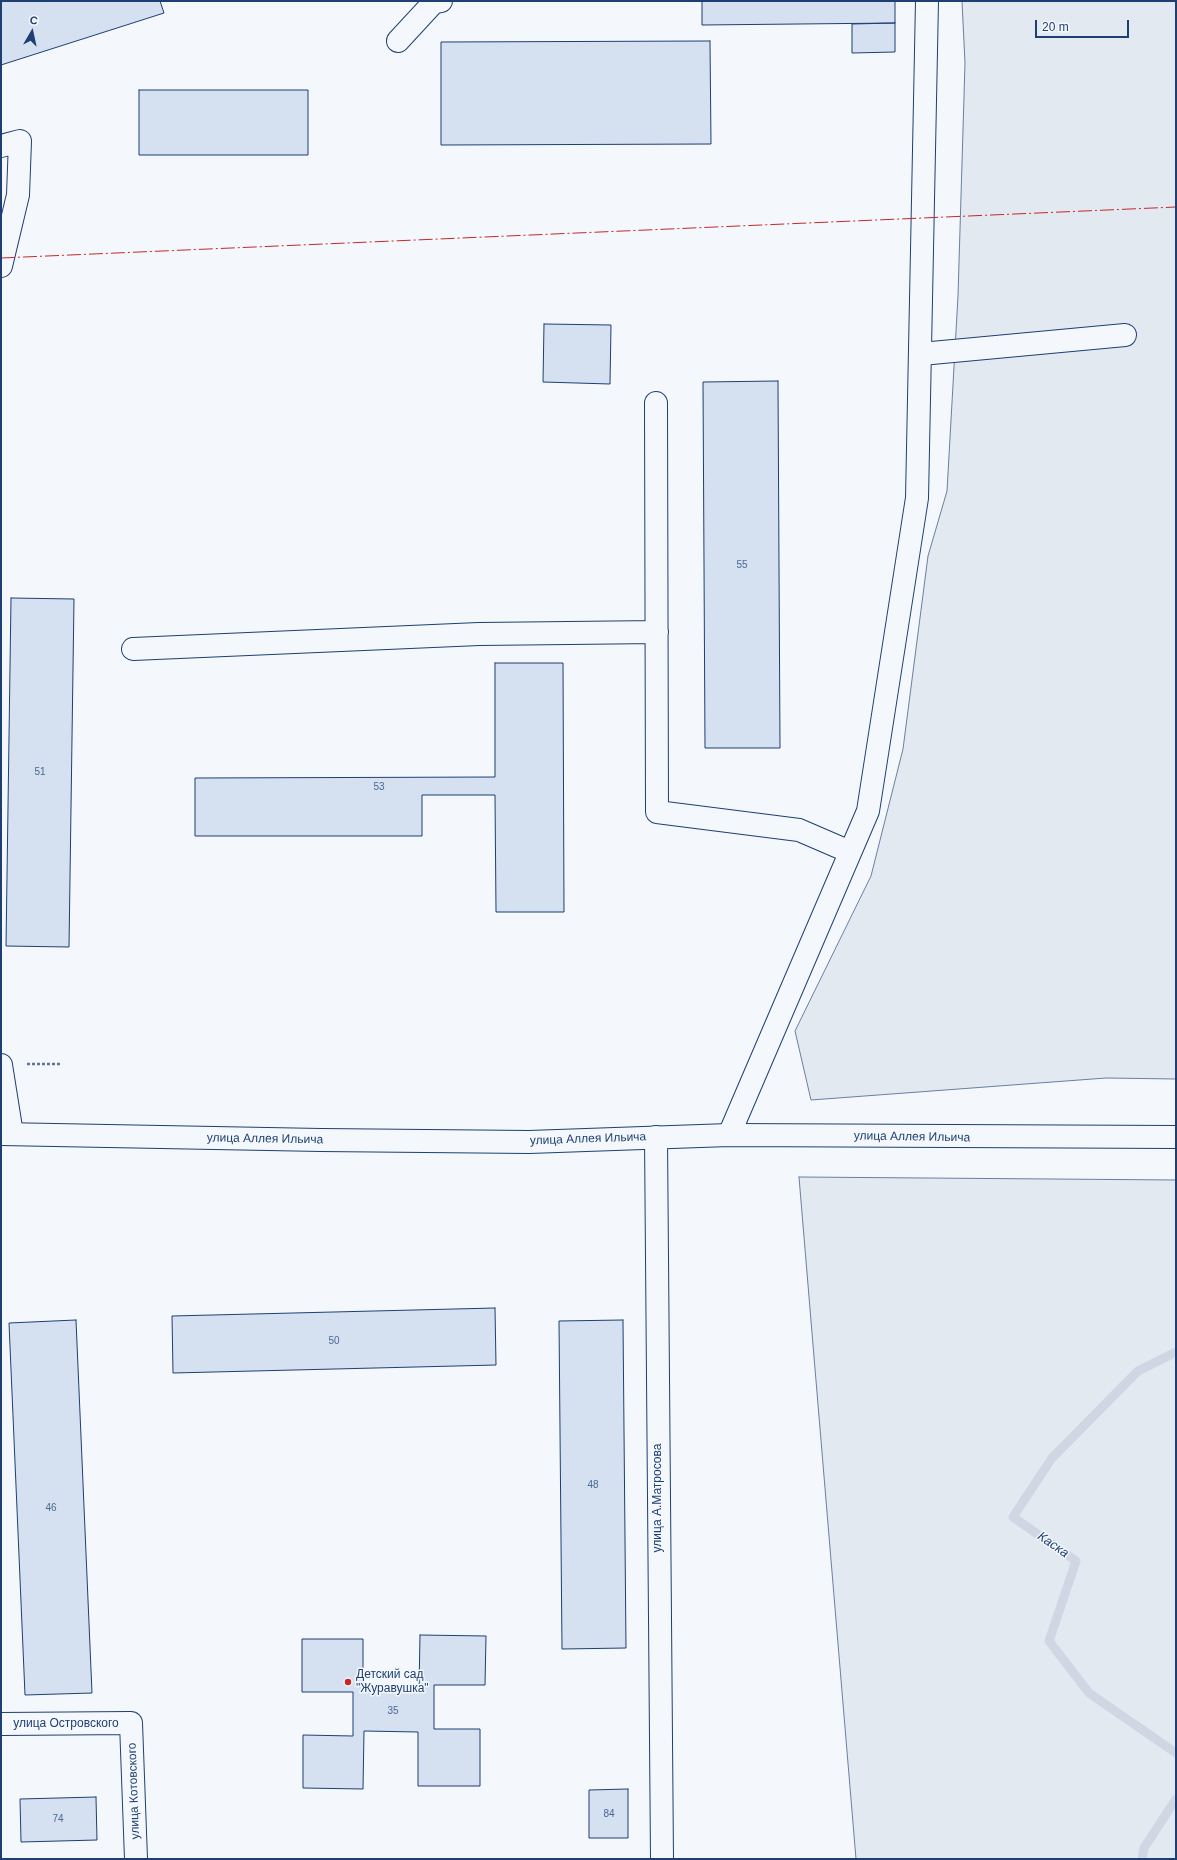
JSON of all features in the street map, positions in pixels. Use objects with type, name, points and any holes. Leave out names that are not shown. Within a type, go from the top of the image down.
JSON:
[{"type":"street","points":[[398,41],[434,2],[441,1]]},
{"type":"street","points":[[729,1135],[868,811],[917,498],[927,1]]},
{"type":"street","points":[[1,146],[20,141],[18,195],[1,266]]},
{"type":"street","points":[[921,354],[1126,335]]},
{"type":"street","points":[[656,403],[657,812],[799,830],[850,852]]},
{"type":"street","points":[[133,649],[478,634],[657,632]]},
{"type":"street","points":[[1,1065],[6,1134]]},
{"type":"street","name":"улица Аллея Ильича","points":[[6,1134],[521,1142],[729,1135],[1176,1137]]},
{"type":"street","name":"улица А.Матросова","points":[[656,1137],[662,1859]]},
{"type":"street","name":"улица Островского","points":[[1,1724],[131,1723]]},
{"type":"street","name":"улица Котовского","points":[[131,1723],[136,1859]]},
{"type":"path","points":[[24,1064],[62,1064]]},
{"type":"shaded area","points":[[962,1],[1176,1],[1176,1079],[1106,1078],[811,1100],[795,1031],[871,876],[903,749],[928,556],[947,491],[958,296],[965,63]]},
{"type":"shaded area","points":[[799,1177],[1176,1180],[1176,1859],[856,1859]]},
{"type":"building","points":[[1,1],[160,1],[164,13],[1,65]]},
{"type":"building","points":[[702,1],[895,1],[895,23],[702,25]]},
{"type":"building","points":[[895,23],[895,52],[852,53],[852,24]]},
{"type":"building","points":[[710,41],[711,144],[441,145],[441,42]]},
{"type":"building","points":[[139,90],[308,90],[308,155],[139,155]]},
{"type":"building","points":[[544,324],[611,325],[610,384],[543,382]]},
{"type":"building","points":[[778,381],[780,748],[705,748],[703,382]]},
{"type":"building","points":[[11,598],[74,599],[69,947],[6,946]]},
{"type":"building","points":[[495,663],[563,663],[564,912],[496,912],[495,795],[422,795],[422,836],[195,836],[195,778],[495,777]]},
{"type":"building","points":[[495,1308],[496,1365],[173,1373],[172,1316]]},
{"type":"building","points":[[76,1320],[92,1693],[25,1695],[9,1323]]},
{"type":"building","points":[[623,1320],[626,1648],[562,1649],[559,1321]]},
{"type":"building","points":[[420,1635],[486,1636],[485,1685],[434,1685],[434,1729],[480,1729],[480,1786],[418,1786],[418,1732],[364,1731],[363,1789],[303,1788],[303,1735],[353,1736],[353,1692],[302,1692],[302,1639],[363,1639],[363,1689],[419,1689]]},
{"type":"building","points":[[628,1789],[628,1838],[589,1838],[589,1790]]},
{"type":"building","points":[[96,1797],[97,1840],[21,1842],[20,1799]]},
{"type":"waterway","name":"Каска","points":[[1176,1352],[1138,1371],[1052,1458],[1013,1517],[1076,1561],[1049,1641],[1089,1693],[1176,1753]]},
{"type":"waterway","name":"Каска","points":[[1142,1859],[1144,1848],[1176,1799]]},
{"type":"power","points":[[1,258],[1176,207]]},
{"type":"place","name":"Детский сад \"Журавушка\"","points":[[348,1682]]}]
